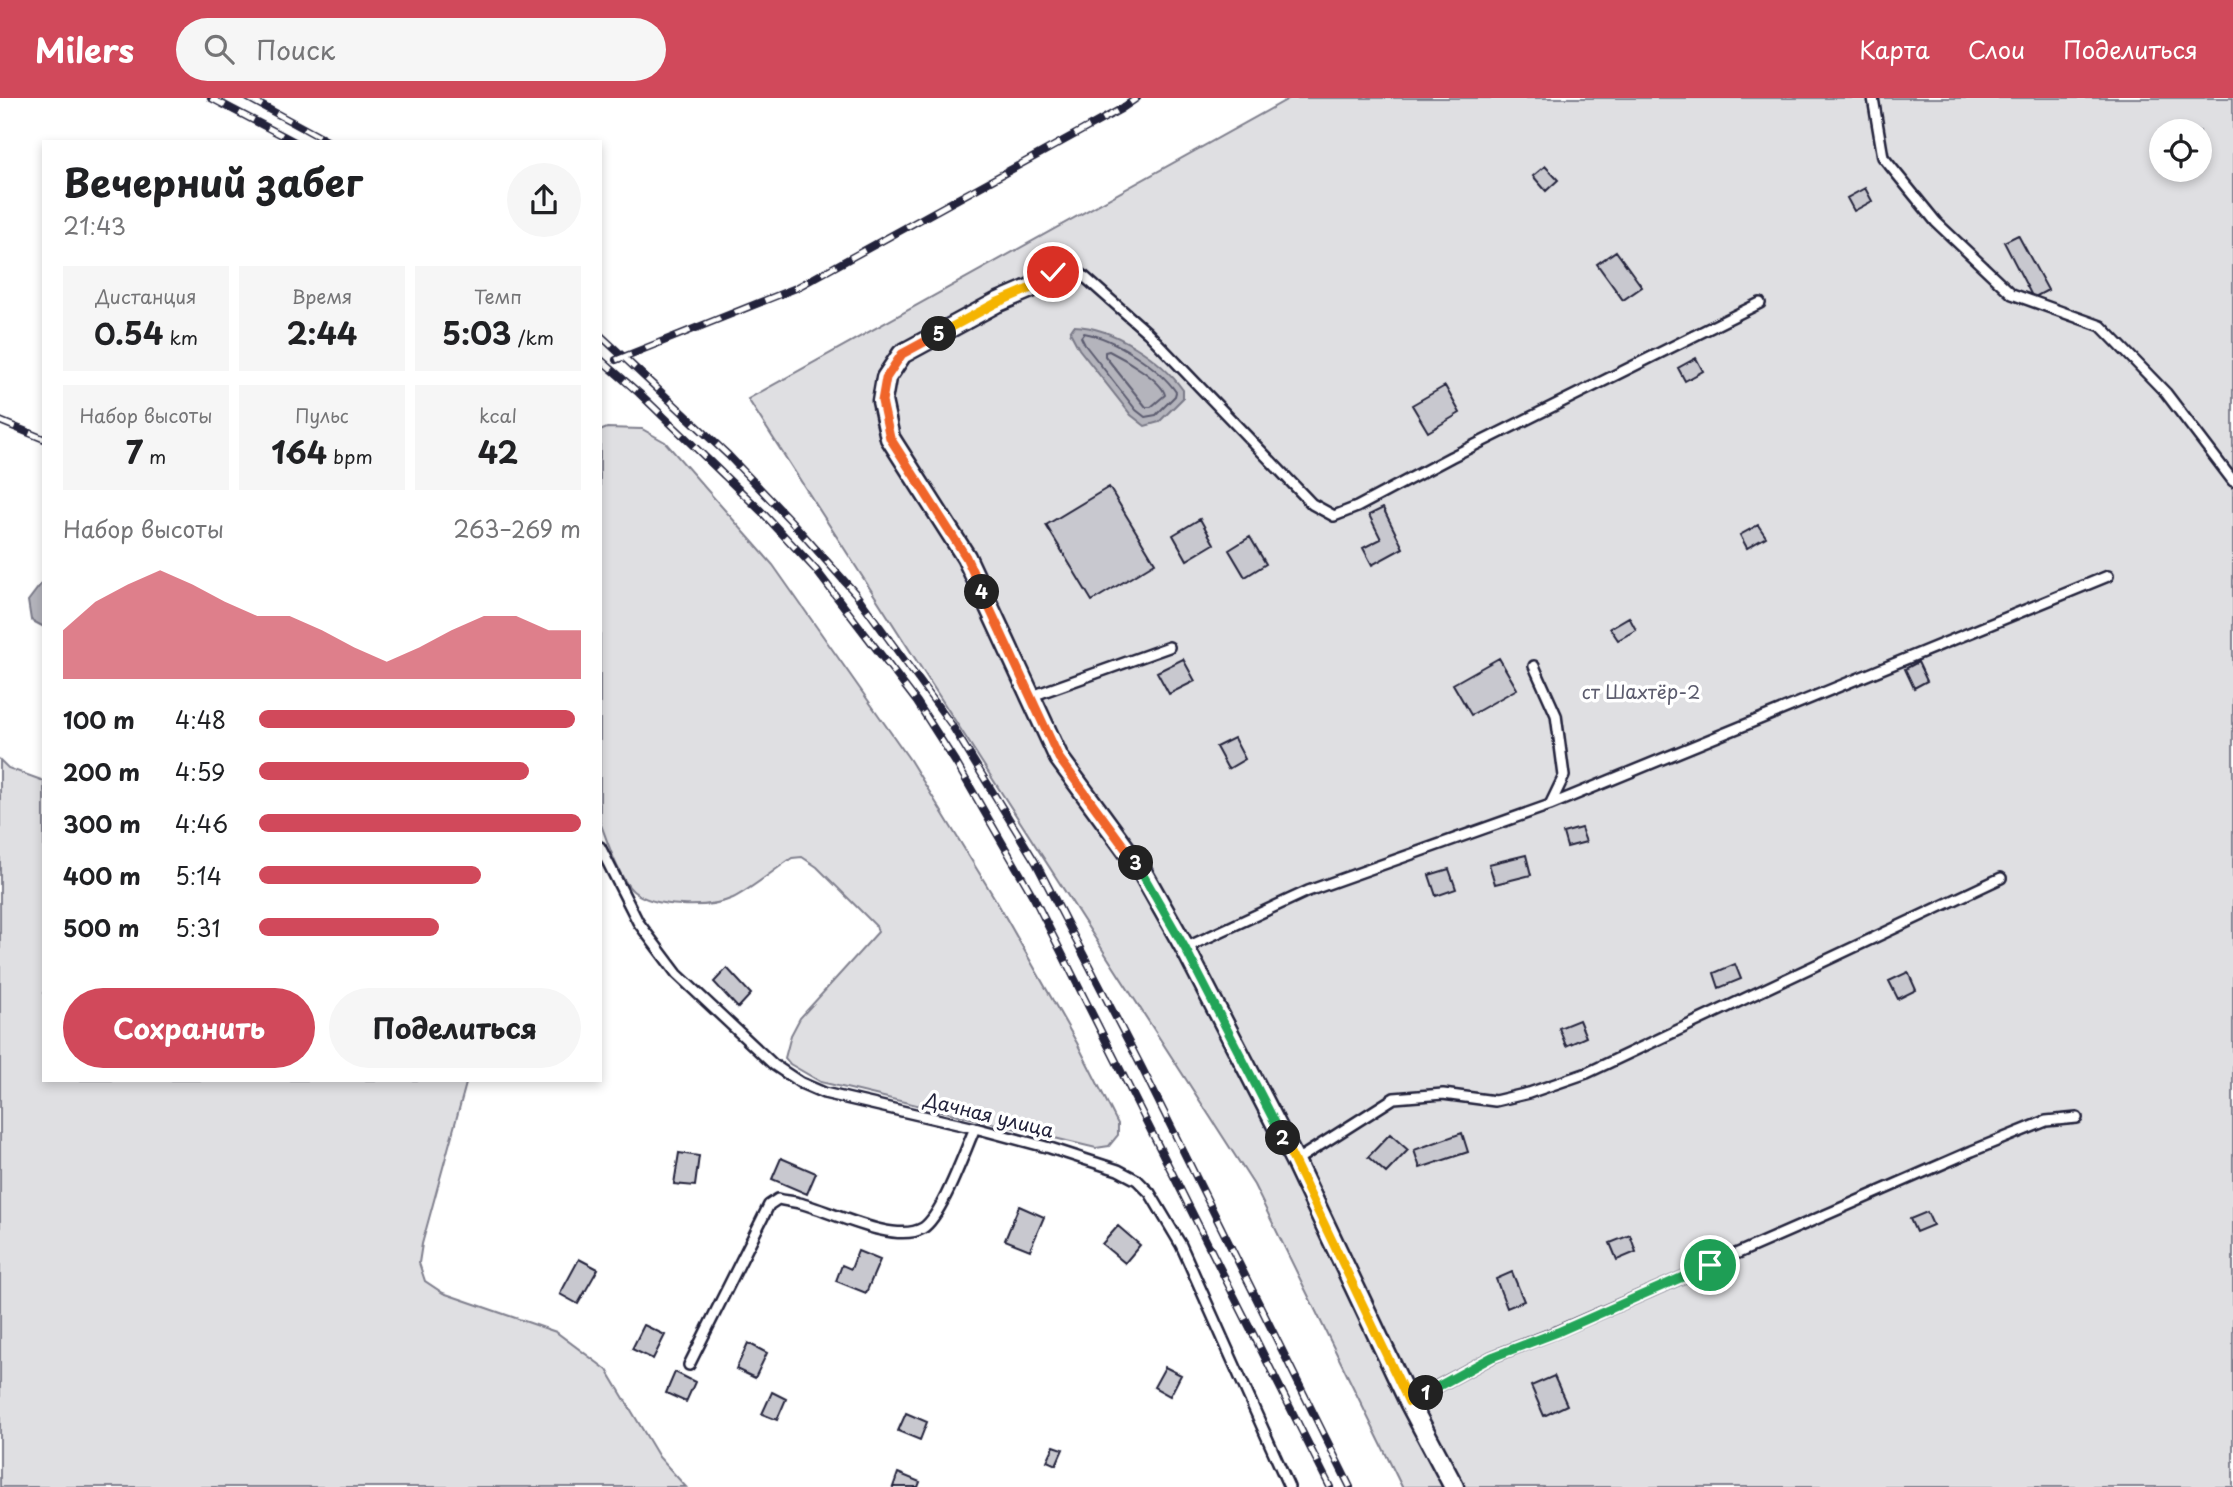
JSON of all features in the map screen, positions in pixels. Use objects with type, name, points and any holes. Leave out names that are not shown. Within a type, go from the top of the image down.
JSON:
[{"type":"street","points":[[1070,264],[1031,288],[996,303],[902,354],[886,378],[882,401],[890,438],[966,557],[1059,758],[1141,870],[1185,948],[1295,1161],[1409,1402],[1454,1487]]},
{"type":"lane","points":[[1873,98],[1883,157],[1936,222],[2012,294],[2101,326],[2166,393],[2233,481]]},
{"type":"lane","points":[[1070,264],[1148,333],[1312,504],[1334,516],[1357,507],[1451,457],[1760,303]]},
{"type":"lane","points":[[1185,948],[1308,891],[1550,805],[2108,576]]},
{"type":"lane","points":[[1032,696],[1170,647]]},
{"type":"lane","points":[[1534,666],[1556,715],[1562,753],[1564,776],[1550,805]]},
{"type":"lane","name":"Дачная улица","points":[[602,851],[638,922],[677,974],[774,1065],[801,1083],[824,1093],[1050,1148],[1118,1170],[1138,1180],[1150,1193],[1181,1245],[1289,1487]]},
{"type":"lane","points":[[1295,1161],[1394,1098],[1443,1094],[1495,1101],[1529,1093],[1587,1073],[2001,878]]},
{"type":"lane","points":[[1409,1402],[1492,1357],[1570,1326],[1972,1150],[2046,1121],[2077,1118]]},
{"type":"lane","points":[[689,1365],[769,1205],[778,1199],[801,1203],[888,1231],[907,1232],[924,1227],[940,1208],[975,1128]]},
{"type":"green space","name":"ст Шахтёр-2","points":[[1290,98],[2233,98],[2233,1487],[1402,1487],[1254,1185],[748,399]]},
{"type":"green space","points":[[642,429],[665,442],[773,565],[910,760],[997,902],[1077,1043],[1118,1124],[1118,1135],[1109,1146],[1096,1148],[821,1082],[790,1064],[785,1058],[791,1035],[800,1018],[878,932],[876,926],[817,867],[802,857],[792,858],[733,898],[710,904],[682,905],[654,901],[633,891],[623,878],[602,827],[602,430]]},
{"type":"green space","points":[[0,760],[8,768],[42,780],[42,1082],[466,1082],[422,1244],[419,1263],[425,1281],[443,1293],[556,1332],[607,1370],[659,1457],[686,1487],[0,1487]]},
{"type":"water","points":[[1074,326],[1104,332],[1149,356],[1174,378],[1183,390],[1183,398],[1159,422],[1145,426],[1131,415],[1079,349],[1070,332]]},
{"type":"water","points":[[42,583],[42,626],[31,620],[28,601]]},
{"type":"building","points":[[1545,166],[1558,180],[1546,191],[1533,176]]},
{"type":"building","points":[[1865,188],[1872,201],[1854,211],[1847,198]]},
{"type":"building","points":[[2018,235],[2048,290],[2033,298],[2004,242]]},
{"type":"building","points":[[1616,251],[1642,287],[1623,300],[1597,264]]},
{"type":"building","points":[[1696,358],[1703,371],[1685,381],[1678,368]]},
{"type":"building","points":[[1445,386],[1460,413],[1428,432],[1412,405]]},
{"type":"building","points":[[1109,487],[1155,563],[1092,601],[1046,525]]},
{"type":"building","points":[[1383,508],[1403,548],[1372,565],[1363,548],[1381,539],[1369,515]]},
{"type":"building","points":[[1200,519],[1214,544],[1187,560],[1173,535]]},
{"type":"building","points":[[1758,525],[1766,537],[1747,548],[1740,535]]},
{"type":"building","points":[[1250,537],[1266,564],[1245,577],[1229,550]]},
{"type":"building","points":[[1629,617],[1636,630],[1618,640],[1610,628]]},
{"type":"building","points":[[1499,658],[1517,689],[1471,715],[1453,684]]},
{"type":"building","points":[[1183,659],[1195,681],[1169,694],[1157,672]]},
{"type":"building","points":[[1918,662],[1927,681],[1914,688],[1905,669]]},
{"type":"building","points":[[1234,738],[1245,759],[1228,769],[1216,747]]},
{"type":"building","points":[[1581,828],[1586,842],[1567,847],[1563,833]]},
{"type":"building","points":[[1526,855],[1531,875],[1495,884],[1489,864]]},
{"type":"building","points":[[1449,869],[1456,889],[1436,896],[1429,875]]},
{"type":"building","points":[[1735,964],[1741,979],[1719,988],[1714,973]]},
{"type":"building","points":[[727,968],[751,994],[738,1008],[714,982]]},
{"type":"building","points":[[1908,972],[1916,990],[1898,999],[1889,981]]},
{"type":"building","points":[[1579,1020],[1586,1037],[1566,1046],[1559,1028]]},
{"type":"building","points":[[1462,1133],[1468,1152],[1420,1168],[1414,1150]]},
{"type":"building","points":[[1390,1134],[1408,1150],[1386,1173],[1368,1157]]},
{"type":"building","points":[[679,1153],[699,1156],[695,1186],[674,1184]]},
{"type":"building","points":[[781,1158],[816,1173],[807,1194],[772,1179]]},
{"type":"building","points":[[1019,1206],[1044,1217],[1030,1250],[1005,1240]]},
{"type":"building","points":[[1927,1212],[1933,1225],[1916,1232],[1910,1219]]},
{"type":"building","points":[[1118,1226],[1140,1245],[1125,1263],[1102,1244]]},
{"type":"building","points":[[1630,1235],[1636,1252],[1617,1260],[1610,1243]]},
{"type":"building","points":[[858,1251],[880,1260],[866,1293],[836,1281],[842,1265],[851,1269]]},
{"type":"building","points":[[579,1259],[598,1269],[578,1304],[560,1294]]},
{"type":"building","points":[[1512,1272],[1524,1301],[1507,1308],[1496,1279]]},
{"type":"building","points":[[644,1325],[665,1335],[653,1359],[632,1349]]},
{"type":"building","points":[[748,1343],[767,1353],[755,1378],[736,1369]]},
{"type":"building","points":[[1165,1367],[1181,1375],[1170,1396],[1154,1387]]},
{"type":"building","points":[[675,1372],[695,1382],[686,1402],[666,1393]]},
{"type":"building","points":[[1554,1376],[1567,1405],[1544,1416],[1531,1386]]},
{"type":"building","points":[[772,1392],[786,1399],[777,1420],[762,1414]]},
{"type":"building","points":[[906,1413],[927,1422],[920,1440],[898,1431]]},
{"type":"building","points":[[1054,1446],[1063,1449],[1056,1465],[1047,1461]]},
{"type":"building","points":[[898,1473],[920,1482],[918,1487],[893,1487]]},
{"type":"railway","points":[[211,98],[291,140]]},
{"type":"railway","points":[[248,98],[325,140]]},
{"type":"railway","points":[[616,360],[796,288],[1137,98]]},
{"type":"railway","points":[[602,337],[728,455],[790,520],[855,593],[951,724],[1036,863],[1142,1068],[1350,1487]]},
{"type":"railway","points":[[602,361],[761,511],[816,570],[917,702],[958,766],[1034,898],[1330,1487]]},
{"type":"railway","points":[[0,421],[42,438]]},
{"type":"route","points":[[1053,272],[1031,288],[996,303],[902,354],[886,378],[882,401],[890,438],[966,557],[1059,758],[1141,870],[1185,948],[1295,1161],[1409,1402],[1492,1357],[1558,1332],[1710,1265]]}]
